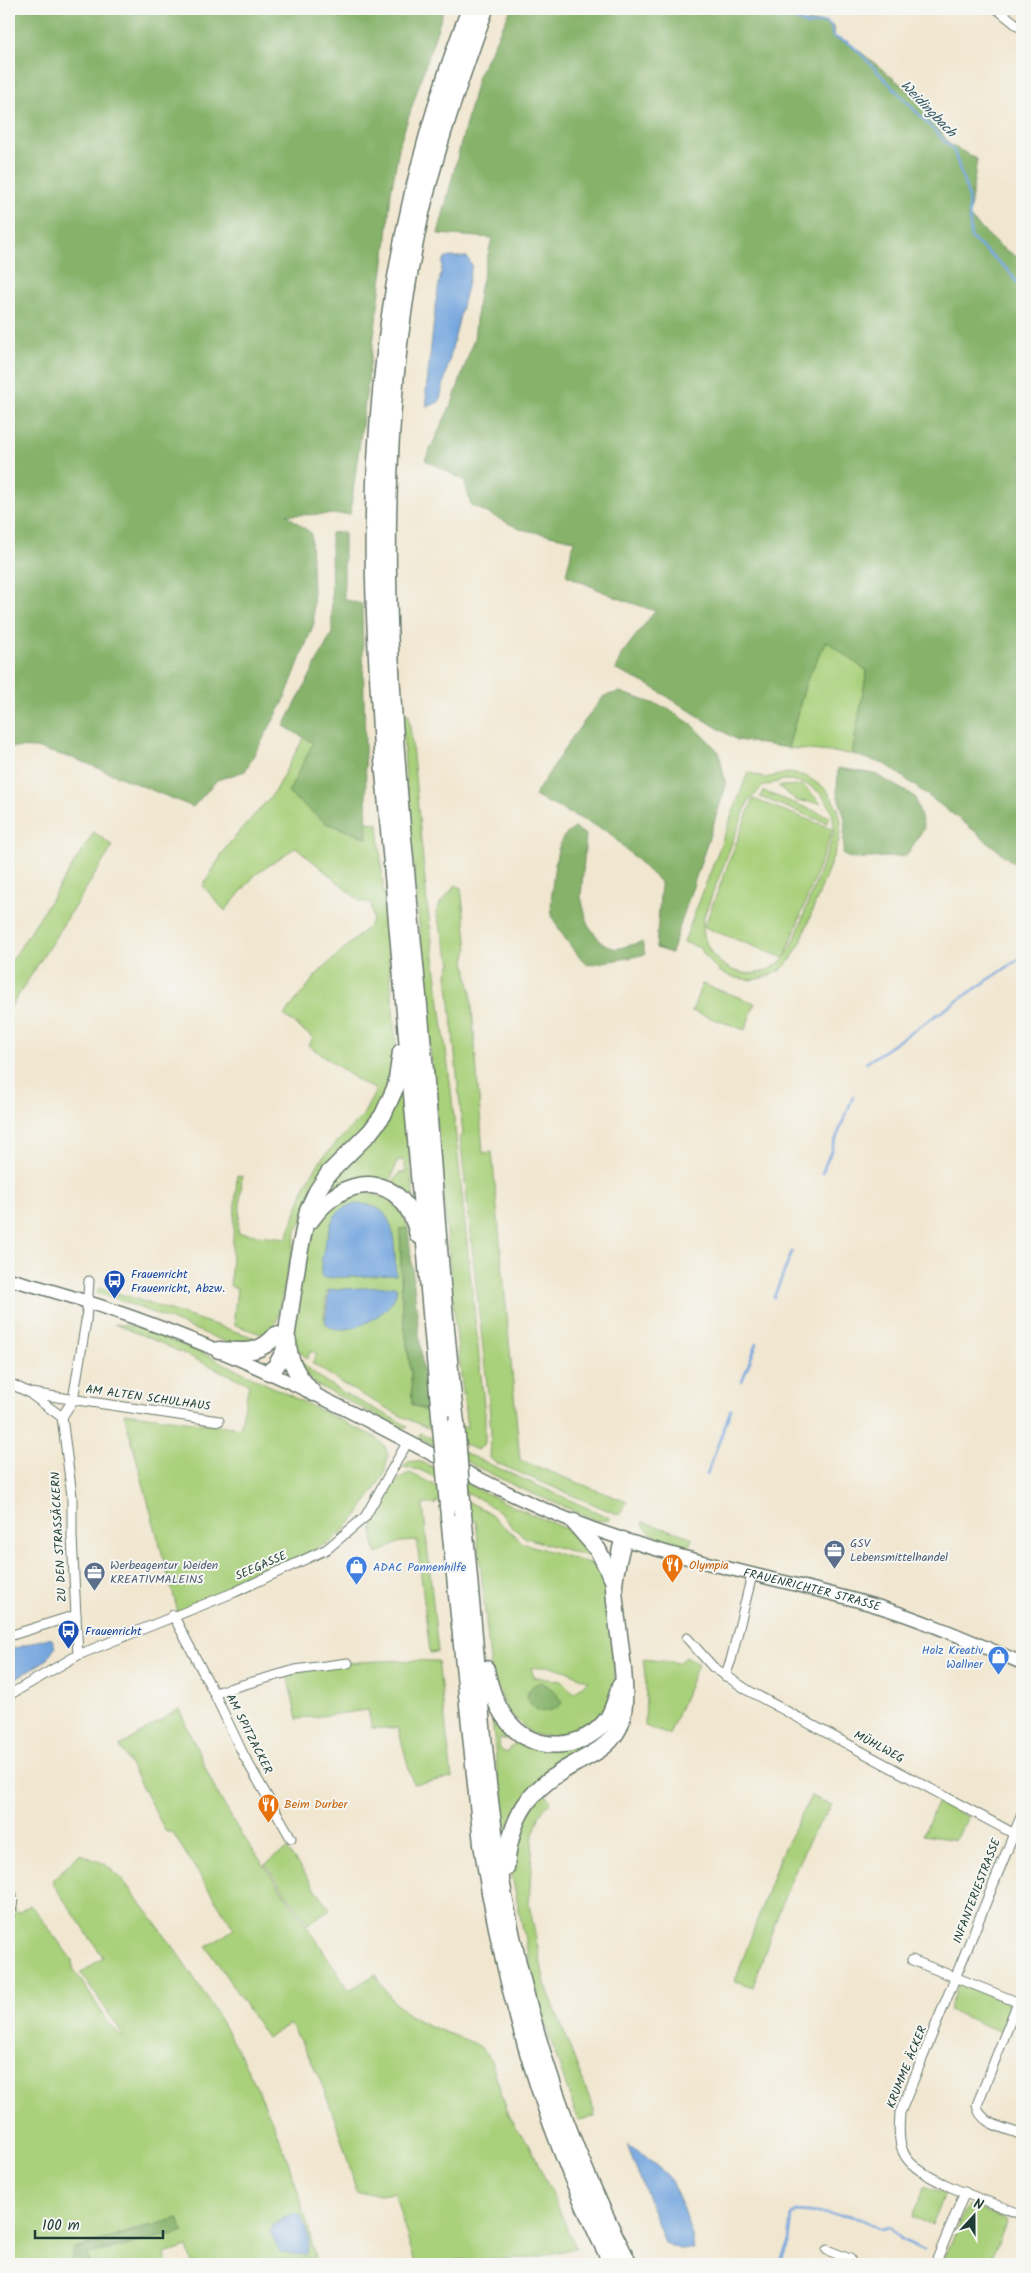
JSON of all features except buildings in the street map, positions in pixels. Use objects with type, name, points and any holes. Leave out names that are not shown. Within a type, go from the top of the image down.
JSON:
[{"type":"highway","points":[[470,9],[435,108],[408,209],[389,314],[380,398],[374,516],[377,658],[405,1026],[448,1506],[482,1844],[490,1899],[521,2033],[550,2120],[612,2264]]},
{"type":"highway","points":[[485,9],[450,110],[414,243],[395,379],[388,530],[397,772],[463,1514],[489,1786],[504,1898],[530,2012],[548,2074],[592,2188],[629,2264]]},
{"type":"highway","points":[[269,1372],[280,1360],[282,1335],[292,1295],[308,1210],[322,1183],[336,1165],[377,1124],[388,1107],[398,1076],[405,1026]]},
{"type":"highway","points":[[305,1228],[325,1201],[348,1188],[362,1184],[392,1192],[402,1200],[414,1218],[429,1289]]},
{"type":"highway","points":[[220,1350],[259,1349],[282,1335]]},
{"type":"highway","points":[[282,1335],[294,1367],[314,1393]]},
{"type":"highway","points":[[574,1522],[598,1550],[614,1582]]},
{"type":"highway","points":[[504,1898],[508,1844],[518,1816],[529,1798],[549,1780],[595,1753],[618,1730],[626,1702],[614,1582],[623,1540]]},
{"type":"highway","points":[[472,1602],[492,1693],[512,1726],[533,1741],[560,1745],[587,1736],[600,1727],[608,1717],[622,1676]]},
{"type":"main road","name":"FRAUENRICHTER STRASSE","points":[[9,1279],[88,1301],[153,1323],[220,1350],[314,1393],[462,1471],[574,1522],[623,1540],[676,1556],[886,1609],[940,1628],[1022,1663]]},
{"type":"street","points":[[997,9],[1022,29]]},
{"type":"street","points":[[73,1400],[88,1301],[89,1281]]},
{"type":"street","name":"AM ALTEN SCHULHAUS","points":[[9,1383],[30,1393],[219,1421]]},
{"type":"street","points":[[30,1393],[62,1417]]},
{"type":"street","name":"AM ALTEN SCHULHAUS","points":[[62,1417],[73,1400]]},
{"type":"street","name":"ZU DEN STRASSÄCKERN","points":[[62,1417],[72,1496],[78,1655]]},
{"type":"street","name":"SEEGASSE","points":[[9,1694],[78,1655],[173,1615],[235,1592],[312,1557],[340,1541],[365,1517],[407,1443]]},
{"type":"street","points":[[725,1676],[731,1660],[752,1575]]},
{"type":"street","points":[[9,1636],[76,1615]]},
{"type":"street","name":"AM SPITZACKER","points":[[173,1615],[214,1693],[244,1756],[291,1838]]},
{"type":"street","name":"MÜHLWEG","points":[[687,1638],[713,1667],[749,1692],[1022,1838]]},
{"type":"street","name":"AM SPITZACKER","points":[[214,1693],[295,1670],[348,1663]]},
{"type":"street","name":"INFANTERIESTRASSE","points":[[957,1978],[1012,1833],[1022,1814]]},
{"type":"street","points":[[9,1888],[13,1898],[13,1908],[9,1915]]},
{"type":"street","points":[[912,1960],[1020,2003],[977,2105],[978,2113],[986,2121],[1022,2135]]},
{"type":"street","name":"KRUMME ÄCKER","points":[[957,1978],[900,2113],[898,2130],[908,2160],[928,2176],[1022,2215]]},
{"type":"street","points":[[935,2264],[965,2192]]},
{"type":"street","points":[[827,2250],[850,2260],[852,2264]]},
{"type":"green space","points":[[9,9],[444,9],[400,143],[391,192],[386,247],[350,514],[287,515],[311,533],[314,623],[283,703],[245,771],[217,780],[193,807],[76,759],[36,748],[9,747]]},
{"type":"green space","points":[[511,9],[768,9],[805,22],[827,22],[833,26],[835,37],[841,41],[847,41],[920,100],[949,144],[977,159],[969,217],[1001,247],[1022,260],[1022,870],[962,821],[887,765],[852,754],[867,671],[826,641],[806,682],[788,748],[737,740],[647,684],[616,670],[621,655],[655,611],[615,597],[566,575],[574,540],[520,529],[471,505],[464,480],[425,460],[453,401],[474,339],[479,292],[492,238],[438,234],[478,76]]},
{"type":"green space","points":[[344,532],[344,599],[362,604],[367,838],[326,823],[288,793],[313,743],[284,726],[332,633],[331,533]]},
{"type":"green space","points":[[826,640],[867,671],[852,754],[788,748],[806,682]]},
{"type":"green space","points":[[620,692],[667,708],[694,726],[719,752],[726,786],[671,953],[656,948],[661,883],[608,832],[534,796],[573,736],[604,696]]},
{"type":"green space","points":[[409,714],[427,902],[451,1090],[485,1414],[485,1443],[477,1450],[401,1416],[346,1386],[312,1363],[317,1354],[311,1351],[307,1359],[297,1349],[293,1340],[297,1295],[317,1217],[357,1190],[383,1197],[400,1211],[408,1228],[400,1229],[402,1305],[411,1375],[412,1405],[467,1428],[455,1322],[406,782],[402,715]],"holes":[[[362,1204],[382,1212],[394,1244],[395,1262]],[[397,1288],[395,1297],[324,1318],[327,1291]]]},
{"type":"green space","points":[[304,737],[314,742],[326,823],[366,838],[366,822],[378,823],[396,1046],[388,1095],[297,1228],[277,1319],[270,1337],[235,1325],[237,1288],[230,1286],[237,1175],[242,1176],[238,1233],[287,1238],[306,1183],[323,1157],[363,1115],[376,1090],[362,1083],[308,1045],[313,1038],[284,1015],[319,972],[369,926],[373,919],[371,903],[360,901],[296,847],[255,875],[225,911],[203,886],[227,846],[273,794]]},
{"type":"green space","points":[[838,768],[875,774],[915,797],[924,828],[906,856],[853,859],[843,855],[845,819],[837,793]]},
{"type":"green space","points":[[748,772],[765,778],[788,773],[806,776],[826,789],[838,809],[841,821],[839,841],[800,944],[790,961],[781,970],[763,978],[750,980],[736,978],[720,972],[708,960],[700,948],[684,942]],"holes":[[[783,780],[805,784],[814,789],[828,804],[834,824],[833,836],[793,944],[785,957],[833,829],[753,799],[704,927],[704,916],[748,802],[762,787]],[[704,927],[784,958],[771,968],[756,973],[742,973],[728,968],[717,959],[708,947]]]},
{"type":"green space","points":[[803,785],[821,803],[797,801],[778,786]]},
{"type":"green space","points":[[763,791],[830,817],[827,823],[760,797]]},
{"type":"green space","points":[[575,828],[586,835],[581,897],[588,925],[602,943],[616,949],[642,942],[645,954],[588,965],[573,950],[556,924],[553,918],[551,902],[557,853],[563,838]]},
{"type":"green space","points":[[94,832],[113,846],[9,1010],[9,965]]},
{"type":"green space","points":[[456,885],[461,888],[468,949],[465,960],[471,993],[483,1153],[492,1152],[520,1460],[627,1502],[619,1515],[494,1462],[490,1458],[489,1403],[460,1136],[463,1135],[447,973],[451,963],[436,913],[441,902]]},
{"type":"green space","points":[[702,984],[755,1003],[745,1030],[692,1011]]},
{"type":"green space","points":[[403,1082],[415,1214],[391,1186],[399,1173],[406,1172],[402,1160],[397,1161],[388,1183],[323,1197],[323,1189]]},
{"type":"green space","points":[[408,1228],[427,1410],[412,1405],[411,1375],[402,1305],[400,1229]]},
{"type":"green space","points":[[99,1288],[265,1341],[263,1343],[229,1343],[112,1297],[98,1294]]},
{"type":"green space","points":[[114,1324],[138,1327],[203,1353],[377,1438],[385,1447],[388,1455],[384,1474],[359,1514],[332,1541],[179,1616],[124,1413],[240,1428],[249,1384],[154,1340]]},
{"type":"green space","points":[[297,1357],[308,1368],[334,1387],[408,1427],[401,1428],[315,1384],[309,1378]]},
{"type":"green space","points":[[420,1433],[610,1518],[610,1520],[598,1521],[519,1488],[424,1440],[419,1437]]},
{"type":"green space","points":[[408,1462],[422,1462],[510,1505],[573,1532],[597,1559],[526,1538],[513,1528],[500,1512],[483,1501],[420,1470],[403,1467]]},
{"type":"green space","points":[[410,1473],[485,1510],[523,1543],[601,1567],[609,1603],[615,1674],[614,1689],[608,1705],[597,1723],[583,1733],[560,1739],[532,1734],[507,1711],[491,1671],[476,1521],[436,1501],[436,1504],[423,1504],[438,1652],[430,1653],[417,1541],[400,1542],[377,1554],[374,1547],[372,1516],[391,1486]],"holes":[[[550,1666],[567,1671],[588,1681],[574,1693],[561,1681],[534,1677],[531,1668]]]},
{"type":"green space","points":[[642,1522],[692,1537],[689,1548],[656,1537],[650,1533]]},
{"type":"green space","points":[[686,1656],[698,1664],[669,1735],[645,1726],[646,1684],[643,1659],[680,1663]]},
{"type":"green space","points":[[438,1661],[452,1778],[413,1784],[398,1728],[372,1728],[368,1710],[297,1719],[287,1674],[343,1663]]},
{"type":"green space","points":[[541,1682],[555,1691],[562,1703],[552,1710],[543,1711],[534,1708],[527,1698],[531,1688]]},
{"type":"green space","points":[[490,1700],[514,1736],[509,1739],[499,1739],[500,1749],[506,1753],[515,1743],[526,1743],[547,1750],[609,1721],[607,1735],[549,1773],[504,1836]]},
{"type":"green space","points":[[179,1709],[215,1789],[238,1829],[314,1936],[347,1988],[351,1989],[376,1974],[391,1998],[409,2015],[431,2027],[476,2044],[487,2054],[491,2060],[508,2112],[522,2136],[529,2143],[576,2248],[531,2258],[415,2263],[394,2192],[389,2194],[357,2193],[322,2084],[302,2043],[290,2024],[267,2038],[207,1947],[234,1929],[172,1832],[166,1832],[120,1746]]},
{"type":"green space","points":[[542,1791],[551,1801],[540,1814],[533,1836],[529,1904],[545,1983],[594,2110],[595,2117],[578,2120],[546,2027],[534,1984],[512,1876],[513,1840]]},
{"type":"green space","points":[[811,1796],[832,1805],[818,1825],[802,1855],[779,1911],[753,1987],[735,1981],[781,1854]]},
{"type":"green space","points":[[938,1801],[968,1817],[956,1840],[923,1835]]},
{"type":"green space","points":[[287,1849],[330,1909],[308,1924],[265,1864]]},
{"type":"green space","points":[[80,1854],[105,1864],[122,1879],[186,1965],[215,2011],[265,2105],[286,2155],[302,2206],[315,2258],[280,2261],[280,2264],[192,2264],[187,2247],[165,2254],[167,2264],[89,2264],[87,2254],[128,2246],[150,2225],[73,2249],[72,2264],[9,2264],[9,1915],[13,1908],[18,1913],[30,1905],[36,1911],[72,1960],[73,1968],[108,2022],[121,2036],[124,2036],[81,1973],[103,1957],[53,1884],[53,1879]]},
{"type":"green space","points":[[959,1983],[1007,2002],[1009,2011],[1001,2032],[949,2010]]},
{"type":"green space","points":[[925,2186],[945,2194],[932,2225],[912,2217]]},
{"type":"green space","points":[[968,2207],[976,2207],[1007,2220],[989,2264],[942,2264],[965,2210]]},
{"type":"green space","points":[[178,2218],[183,2232],[87,2254],[89,2264],[72,2264],[73,2249]]},
{"type":"water","points":[[467,257],[472,265],[440,399],[439,402],[427,407],[426,392],[436,301],[443,261],[445,258]]},
{"type":"water","points":[[355,1204],[370,1205],[380,1210],[387,1217],[394,1238],[396,1275],[322,1278],[322,1255],[334,1218],[341,1209]]},
{"type":"water","points":[[396,1287],[395,1296],[389,1306],[368,1322],[356,1327],[343,1329],[333,1328],[325,1322],[329,1290]]},
{"type":"water","points":[[48,1638],[52,1639],[55,1647],[48,1659],[9,1682],[9,1650]]},
{"type":"water","points":[[627,2145],[645,2156],[668,2176],[678,2195],[692,2235],[694,2249],[679,2249],[665,2243]]},
{"type":"water","points":[[294,2213],[301,2216],[306,2230],[309,2247],[306,2255],[280,2253],[270,2231],[275,2223]]},
{"type":"waterway","name":"Weidingbach","points":[[761,9],[771,17],[774,11],[779,12],[808,25],[826,22],[831,26],[833,37],[847,42],[856,49],[954,151],[968,195],[971,238],[1008,270],[1022,290]]},
{"type":"waterway","points":[[866,1063],[1022,957]]},
{"type":"waterway","points":[[822,1173],[853,1097]]},
{"type":"waterway","points":[[774,1297],[792,1252]]},
{"type":"waterway","points":[[742,1381],[757,1343]]},
{"type":"waterway","points":[[707,1474],[731,1409]]},
{"type":"waterway","points":[[780,2264],[789,2241],[792,2216],[796,2211],[841,2215],[861,2219],[881,2229],[889,2227],[900,2239],[924,2250]]},
{"type":"waterway","points":[[949,2258],[961,2264]]},
{"type":"place","name":"Frauenricht Frauenricht, Abzw.","points":[[115,1300]]},
{"type":"place","name":"GSV Lebensmittelhandel","points":[[834,1569]]},
{"type":"place","name":"Olympia","points":[[673,1584]]},
{"type":"place","name":"ADAC Pannenhilfe","points":[[357,1586]]},
{"type":"place","name":"Werbeagentur Weiden KREATIVMALEINS","points":[[94,1591]]},
{"type":"place","name":"Frauenricht","points":[[69,1650]]},
{"type":"place","name":"Holz Kreativ Wallner","points":[[999,1676]]},
{"type":"place","name":"Beim Durber","points":[[268,1823]]}]
